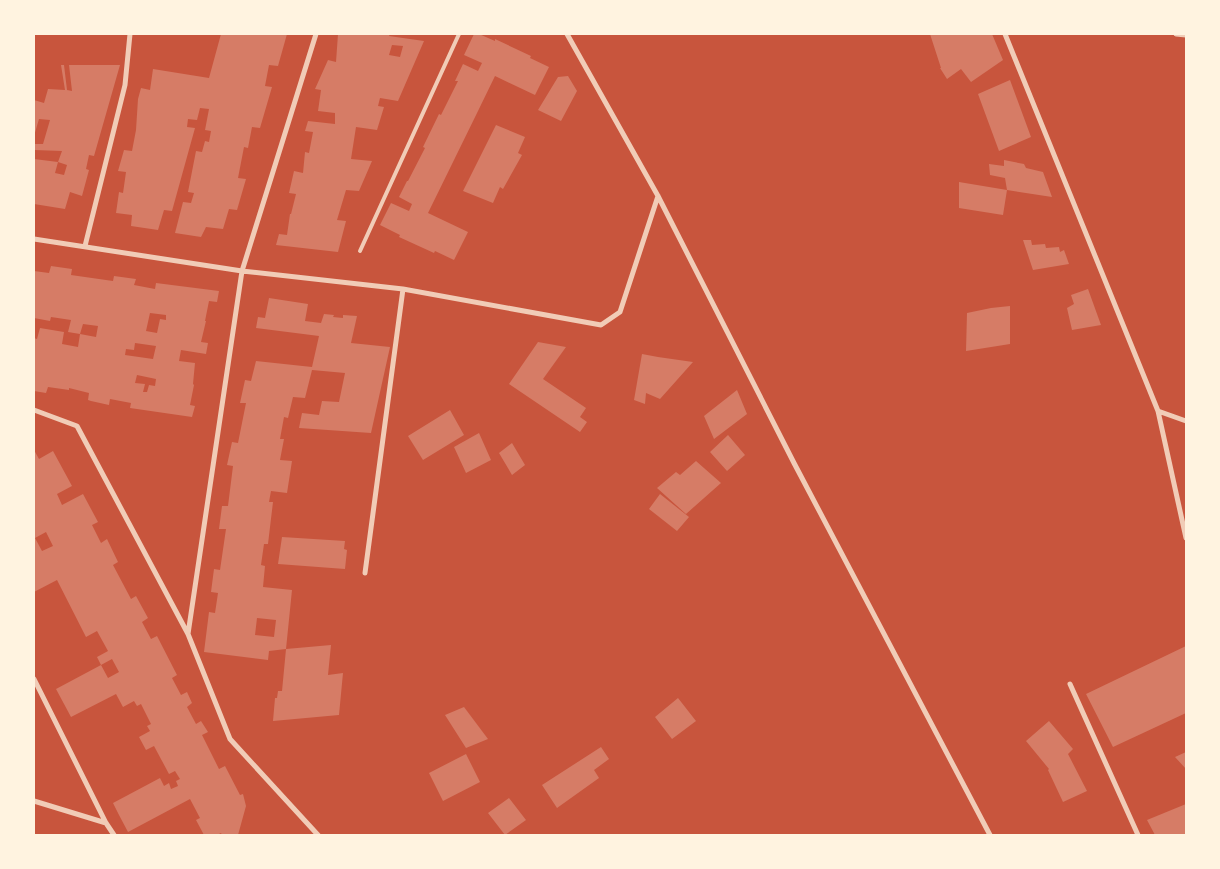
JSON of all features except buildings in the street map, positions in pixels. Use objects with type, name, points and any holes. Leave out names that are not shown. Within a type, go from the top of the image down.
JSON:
[{"type":"street","points":[[85,246],[124,85],[130,34]]},
{"type":"street","points":[[188,634],[242,270],[316,34]]},
{"type":"street","points":[[567,34],[658,196],[794,463],[990,835]]},
{"type":"street","points":[[1005,34],[1158,411],[1186,538]]},
{"type":"street","points":[[1176,34],[1186,35]]},
{"type":"street","points":[[34,238],[242,270],[404,289],[601,325],[620,312],[658,196]]},
{"type":"street","points":[[365,573],[404,289]]},
{"type":"street","points":[[34,410],[77,426],[188,634],[230,739],[318,835]]},
{"type":"street","points":[[1158,411],[1186,421]]},
{"type":"street","points":[[34,679],[106,823],[114,835]]},
{"type":"street","points":[[1070,684],[1138,835]]},
{"type":"street","points":[[34,801],[106,823]]},
{"type":"lane","points":[[360,251],[459,34]]}]
